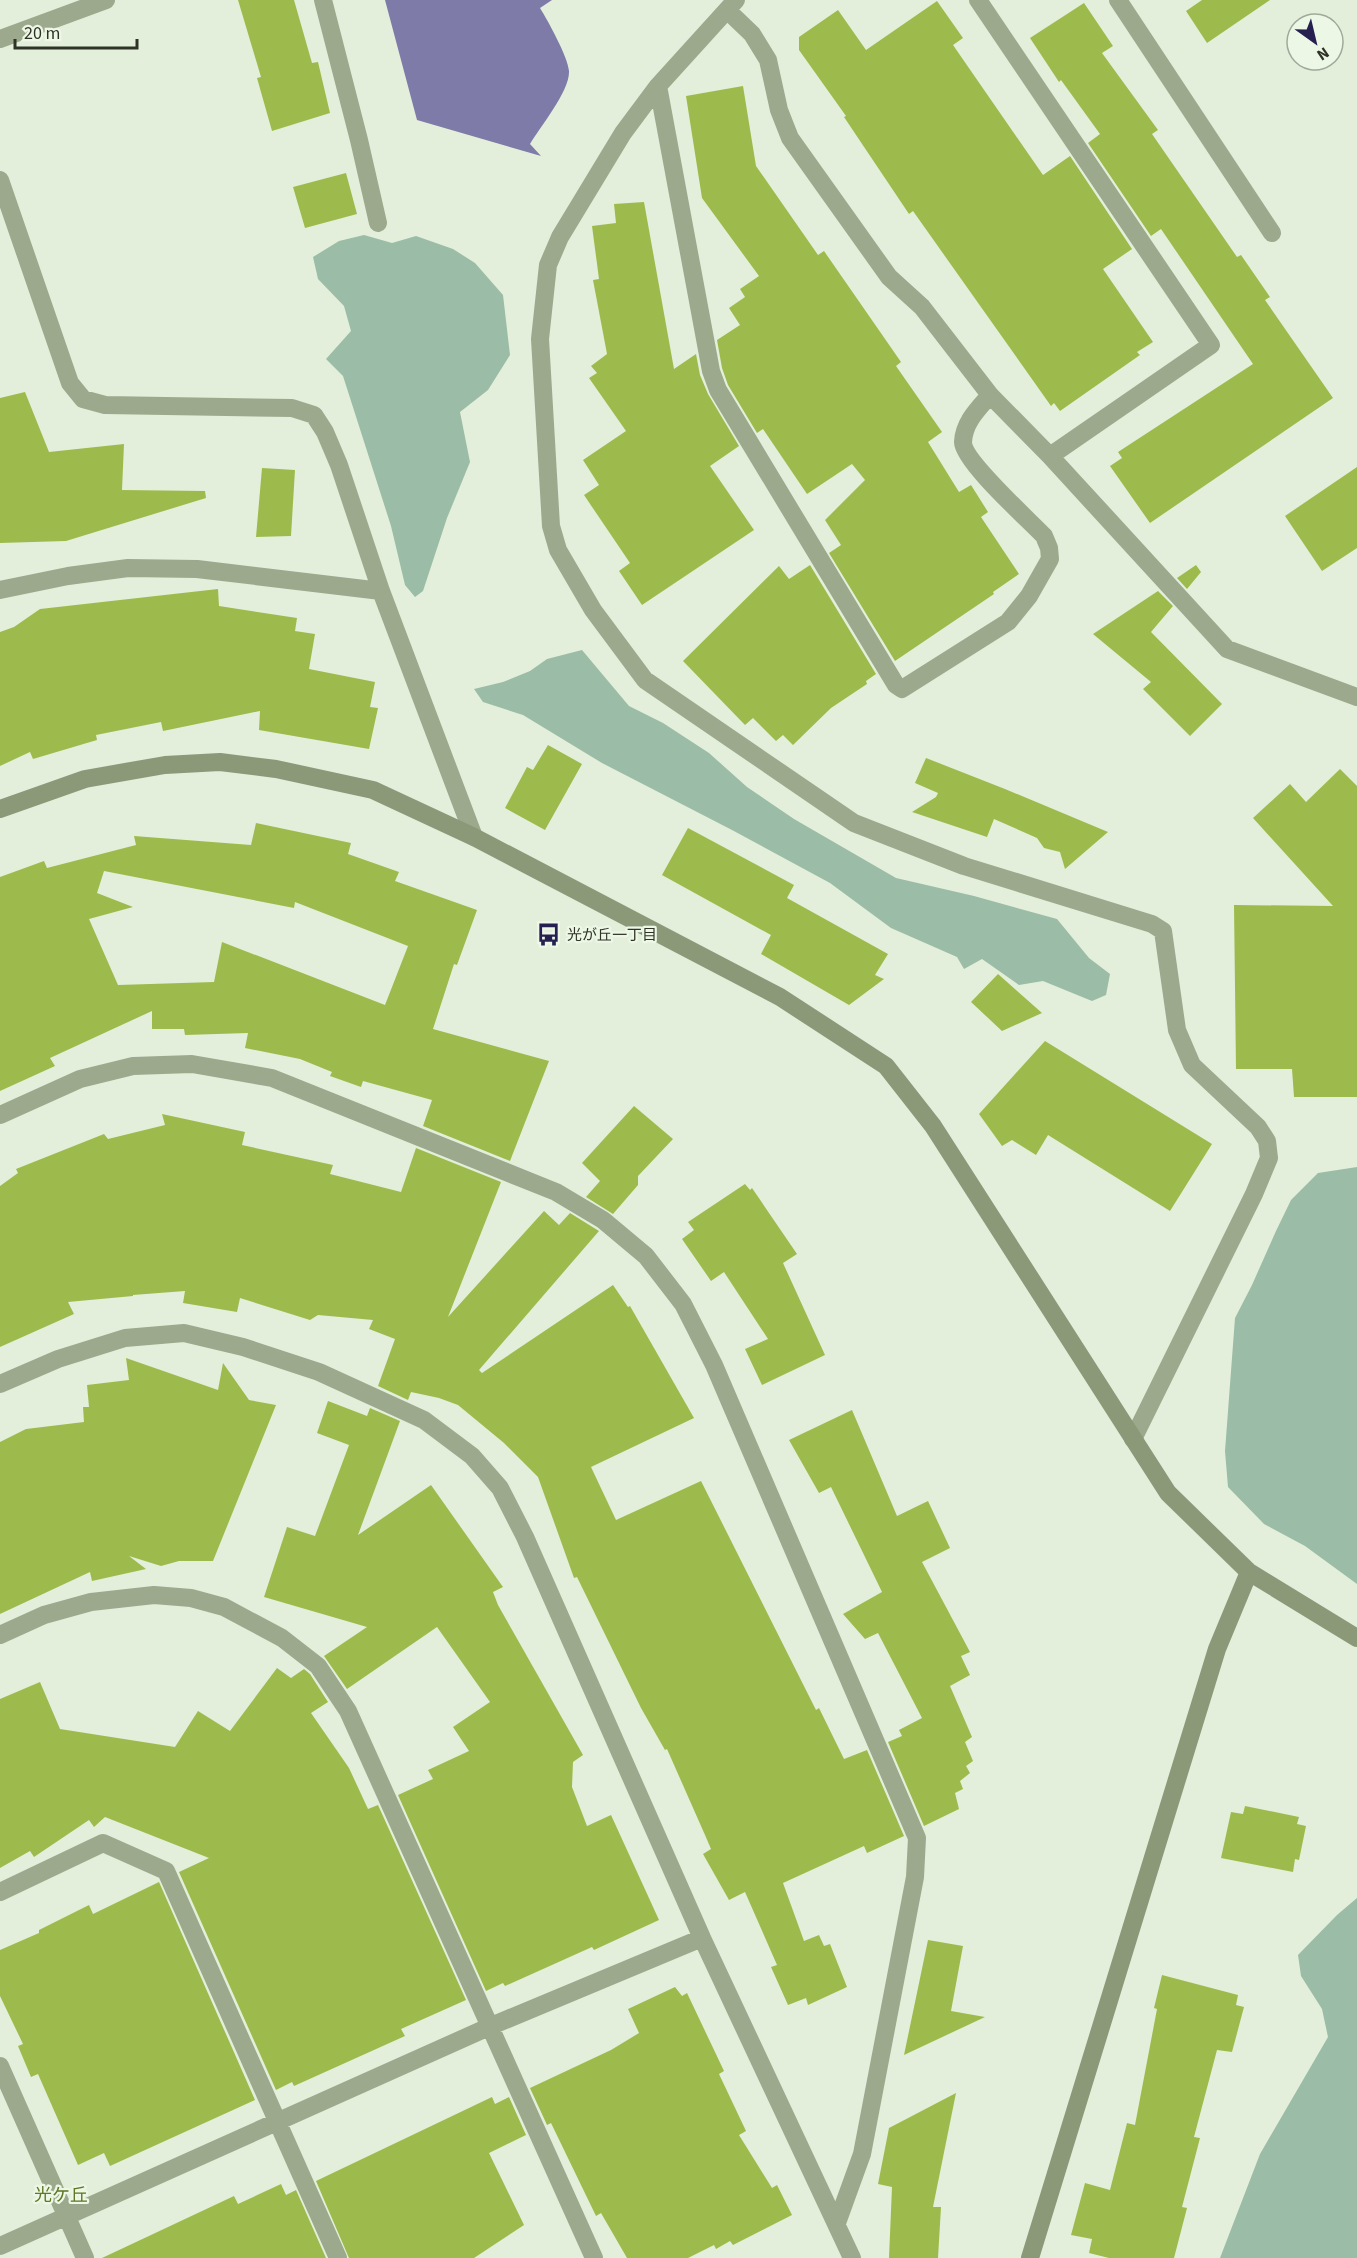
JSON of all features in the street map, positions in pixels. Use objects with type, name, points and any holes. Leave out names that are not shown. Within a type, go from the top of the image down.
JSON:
[{"type":"street","points":[[0,39],[106,0]]},
{"type":"street","points":[[323,0],[378,223]]},
{"type":"street","points":[[978,0],[1211,345],[1050,456]]},
{"type":"street","points":[[1118,0],[1272,233]]},
{"type":"street","points":[[1133,1439],[1254,1194],[1269,1158],[1267,1142],[1258,1127],[1192,1065],[1177,1030],[1163,931],[1152,924],[964,866],[854,823],[645,680],[593,610],[558,550],[551,526],[540,339],[548,266],[561,237],[622,133],[658,86],[732,6],[768,60],[779,110],[790,138],[889,276],[922,306],[990,395],[1050,456],[1227,649],[1357,696]]},
{"type":"street","points":[[658,86],[711,371],[718,390],[896,685],[902,689],[1008,622],[1029,596],[1050,559],[1049,548],[1044,536],[971,461],[963,444],[970,418],[990,395]]},
{"type":"street","points":[[0,180],[70,383],[83,399],[105,405],[292,408],[314,415],[325,432],[339,465],[381,591],[474,837]]},
{"type":"street","points":[[0,590],[68,576],[128,568],[197,569],[381,591]]},
{"type":"street","points":[[0,809],[85,779],[165,765],[220,762],[276,769],[373,790],[474,837],[780,997],[886,1066],[933,1126],[1168,1492],[1248,1572],[1357,1638]]},
{"type":"street","points":[[0,1115],[80,1079],[133,1066],[192,1064],[272,1078],[556,1192],[603,1220],[646,1256],[677,1296],[714,1365],[917,1838],[915,1877],[862,2154],[837,2223]]},
{"type":"street","points":[[0,1384],[58,1359],[125,1338],[184,1333],[243,1347],[319,1372],[424,1420],[472,1456],[500,1488],[525,1537],[702,1938],[852,2258]]},
{"type":"street","points":[[1030,2258],[1214,1661],[1248,1572]]},
{"type":"street","points":[[0,1635],[44,1615],[91,1602],[154,1595],[191,1598],[224,1607],[282,1638],[318,1666],[348,1711],[594,2258]]},
{"type":"street","points":[[0,1892],[103,1844],[166,1871],[338,2258]]},
{"type":"street","points":[[0,2246],[491,2026],[702,1938]]},
{"type":"street","points":[[0,2066],[85,2258]]},
{"type":"green space","points":[[364,235],[392,243],[416,236],[453,249],[475,263],[503,295],[510,355],[488,390],[460,412],[470,462],[447,518],[423,591],[415,597],[405,585],[391,526],[343,376],[326,359],[351,331],[344,306],[318,279],[313,257],[339,241]]},
{"type":"green space","points":[[582,650],[629,706],[663,723],[709,753],[747,787],[794,819],[896,878],[974,896],[1057,919],[1089,958],[1110,974],[1106,995],[1092,1001],[1043,981],[1019,985],[982,959],[964,969],[957,957],[891,928],[830,883],[602,763],[523,715],[483,702],[474,689],[503,682],[530,671],[547,659]]},
{"type":"green space","points":[[1357,1167],[1357,1584],[1305,1546],[1264,1524],[1228,1487],[1225,1451],[1235,1318],[1291,1200],[1318,1173]]},
{"type":"green space","points":[[1357,1898],[1357,2258],[1220,2258],[1260,2154],[1328,2037],[1322,2009],[1301,1976],[1298,1955]]},
{"type":"shaded area","points":[[385,0],[552,0],[540,8],[561,48],[569,71],[560,98],[530,144],[541,156],[417,120]]},
{"type":"building","points":[[238,0],[294,0],[312,63],[318,62],[330,113],[272,131],[257,78],[261,77]]},
{"type":"building","points":[[1202,0],[1270,0],[1207,43],[1186,11]]},
{"type":"building","points":[[937,1],[963,38],[953,45],[1043,175],[1070,156],[1132,249],[1103,269],[1153,342],[1137,352],[1140,355],[1060,411],[1054,403],[1051,406],[913,211],[909,214],[844,117],[846,116],[799,50],[799,37],[838,10],[866,50]]},
{"type":"building","points":[[1084,3],[1113,46],[1102,53],[1158,130],[1152,134],[1237,257],[1241,255],[1270,297],[1265,300],[1333,398],[1150,523],[1110,466],[1122,458],[1118,452],[1253,364],[1161,229],[1151,236],[1088,143],[1100,134],[1061,80],[1059,82],[1030,38]]},
{"type":"building","points":[[743,86],[756,166],[818,255],[824,251],[901,362],[896,366],[942,432],[928,442],[959,492],[971,485],[988,512],[981,517],[1019,574],[993,592],[994,594],[895,661],[829,553],[841,545],[825,520],[865,480],[852,464],[807,494],[763,429],[757,433],[728,385],[722,368],[717,340],[740,325],[729,308],[745,297],[740,289],[759,276],[702,198],[686,96]]},
{"type":"building","points":[[346,173],[357,214],[305,228],[293,187]]},
{"type":"building","points":[[644,202],[674,369],[696,354],[700,375],[708,394],[739,446],[710,466],[754,530],[642,605],[619,571],[630,563],[584,495],[599,485],[583,460],[626,431],[589,378],[597,373],[591,366],[607,354],[593,280],[599,279],[592,226],[616,223],[614,204]]},
{"type":"building","points":[[25,392],[49,452],[124,444],[122,490],[205,491],[206,498],[66,541],[0,543],[0,398]]},
{"type":"building","points":[[1357,467],[1357,548],[1322,571],[1285,516]]},
{"type":"building","points":[[262,468],[295,470],[291,536],[256,537]]},
{"type":"building","points":[[810,565],[876,674],[866,681],[867,684],[831,708],[793,745],[783,735],[776,741],[753,718],[745,725],[683,661],[779,566],[789,579]]},
{"type":"building","points":[[1196,565],[1201,572],[1187,589],[1177,578]]},
{"type":"building","points":[[218,589],[219,606],[297,618],[295,631],[315,634],[309,669],[375,682],[370,707],[378,708],[369,749],[259,730],[260,711],[163,731],[161,722],[96,735],[97,740],[33,759],[30,752],[0,766],[0,632],[14,627],[40,609]]},
{"type":"building","points":[[1158,591],[1173,606],[1151,632],[1222,704],[1190,736],[1143,689],[1151,682],[1093,634]]},
{"type":"building","points":[[548,745],[582,764],[545,830],[505,808],[527,767],[533,770]]},
{"type":"building","points":[[926,758],[1108,832],[1065,869],[1060,852],[1044,848],[1037,838],[994,819],[987,837],[912,812],[936,797],[938,793],[915,783]]},
{"type":"building","points":[[1340,769],[1357,786],[1357,1097],[1294,1097],[1292,1069],[1236,1069],[1234,905],[1333,906],[1253,818],[1290,784],[1306,802]]},
{"type":"building","points":[[256,823],[351,843],[348,854],[399,872],[395,881],[477,910],[457,965],[454,964],[433,1029],[549,1061],[510,1161],[423,1126],[432,1100],[363,1081],[361,1087],[330,1076],[332,1072],[300,1059],[245,1048],[248,1033],[185,1035],[184,1029],[152,1029],[152,1011],[50,1058],[55,1066],[0,1091],[0,877],[44,861],[47,868],[136,845],[134,836],[251,845]],"holes":[[[104,871],[294,908],[295,902],[408,946],[385,1005],[222,942],[214,982],[118,985],[89,919],[133,907],[97,893]]]},
{"type":"building","points":[[688,828],[794,885],[787,898],[888,954],[875,975],[884,979],[849,1005],[761,954],[771,935],[662,875]]},
{"type":"building","points":[[998,974],[1042,1013],[1002,1031],[971,1002]]},
{"type":"building","points":[[1045,1041],[1212,1144],[1170,1211],[1048,1135],[1036,1155],[1012,1140],[1002,1146],[979,1114]]},
{"type":"building","points":[[634,1106],[673,1139],[638,1176],[638,1185],[613,1214],[586,1197],[600,1181],[582,1163]]},
{"type":"building","points":[[162,1114],[245,1132],[242,1145],[333,1165],[330,1174],[401,1192],[416,1148],[501,1182],[448,1317],[544,1211],[559,1225],[570,1213],[599,1231],[479,1370],[482,1373],[613,1285],[628,1307],[630,1306],[694,1418],[591,1467],[616,1520],[701,1481],[816,1710],[819,1708],[844,1759],[867,1750],[904,1836],[867,1853],[864,1846],[783,1883],[804,1941],[819,1935],[824,1946],[830,1944],[847,1987],[808,2005],[806,1998],[788,2005],[771,1967],[777,1965],[745,1892],[729,1900],[703,1854],[711,1849],[705,1835],[667,1749],[665,1750],[641,1708],[577,1577],[574,1578],[538,1477],[504,1443],[458,1405],[411,1392],[408,1400],[378,1386],[395,1339],[369,1329],[373,1320],[318,1315],[310,1320],[240,1298],[237,1312],[183,1303],[185,1291],[68,1302],[74,1314],[0,1347],[0,1186],[18,1173],[16,1169],[104,1134],[108,1139],[165,1125]]},
{"type":"building","points":[[745,1184],[750,1190],[752,1188],[797,1254],[783,1263],[825,1355],[762,1385],[745,1349],[768,1339],[724,1272],[711,1281],[682,1239],[694,1230],[688,1222]]},
{"type":"building","points":[[126,1358],[218,1390],[223,1363],[249,1400],[276,1405],[213,1561],[179,1561],[161,1566],[129,1556],[146,1569],[92,1581],[90,1572],[0,1614],[0,1442],[26,1429],[84,1422],[83,1407],[89,1407],[87,1385],[129,1380]]},
{"type":"building","points":[[328,1401],[367,1416],[370,1408],[400,1421],[358,1535],[431,1485],[503,1587],[493,1592],[498,1605],[583,1755],[573,1762],[572,1787],[587,1826],[611,1815],[659,1920],[594,1950],[592,1947],[505,1986],[503,1983],[486,1991],[398,1795],[433,1779],[428,1770],[469,1751],[453,1727],[490,1702],[437,1627],[347,1689],[324,1656],[367,1627],[264,1597],[287,1527],[315,1536],[349,1445],[317,1433]]},
{"type":"building","points":[[852,1410],[897,1516],[928,1501],[950,1548],[922,1562],[970,1652],[961,1656],[970,1675],[950,1686],[972,1737],[965,1742],[973,1761],[966,1766],[970,1773],[960,1781],[963,1789],[955,1793],[959,1809],[924,1826],[888,1742],[902,1736],[899,1730],[922,1718],[878,1633],[865,1639],[843,1614],[882,1592],[831,1487],[819,1493],[789,1440]]},
{"type":"building","points":[[277,1668],[291,1678],[304,1669],[310,1674],[328,1702],[311,1713],[349,1768],[368,1809],[378,1805],[466,2000],[401,2029],[405,2036],[294,2086],[292,2082],[276,2090],[179,1872],[209,1858],[105,1817],[94,1827],[89,1820],[34,1857],[30,1851],[0,1868],[0,1699],[40,1682],[60,1729],[175,1747],[198,1711],[230,1731]]},
{"type":"building","points":[[1245,1806],[1299,1817],[1297,1824],[1306,1826],[1299,1860],[1295,1859],[1293,1872],[1221,1858],[1231,1812],[1243,1814]]},
{"type":"building","points":[[159,1882],[255,2100],[110,2166],[104,2153],[78,2165],[38,2074],[31,2077],[18,2046],[23,2044],[0,1996],[0,1950],[39,1933],[39,1930],[89,1905],[93,1914]]},
{"type":"building","points":[[928,1940],[963,1946],[951,2011],[985,2017],[904,2055]]},
{"type":"building","points":[[1162,1975],[1238,1995],[1236,2005],[1244,2007],[1232,2052],[1217,2050],[1194,2137],[1200,2138],[1182,2207],[1187,2208],[1174,2258],[1109,2258],[1089,2253],[1092,2239],[1071,2235],[1085,2183],[1110,2190],[1127,2123],[1135,2125],[1157,2009],[1154,2008]]},
{"type":"building","points":[[675,1987],[682,1996],[687,1993],[724,2071],[719,2074],[746,2131],[739,2135],[772,2188],[777,2185],[792,2215],[733,2245],[730,2241],[716,2249],[714,2245],[688,2258],[627,2258],[601,2213],[596,2216],[551,2123],[547,2125],[530,2088],[611,2050],[639,2033],[628,2009]]},
{"type":"building","points":[[956,2093],[933,2207],[941,2207],[938,2258],[889,2258],[892,2187],[878,2184],[889,2128]]},
{"type":"building","points":[[492,2097],[495,2104],[509,2097],[526,2135],[489,2153],[524,2225],[474,2258],[349,2258],[316,2181]]},
{"type":"building","points":[[281,2184],[286,2195],[296,2190],[326,2258],[102,2258],[234,2196],[238,2204]]},
{"type":"place","name":"光が丘一丁目","points":[[549,935]]},
{"type":"district","name":"光ケ丘","points":[[61,2195]]}]
